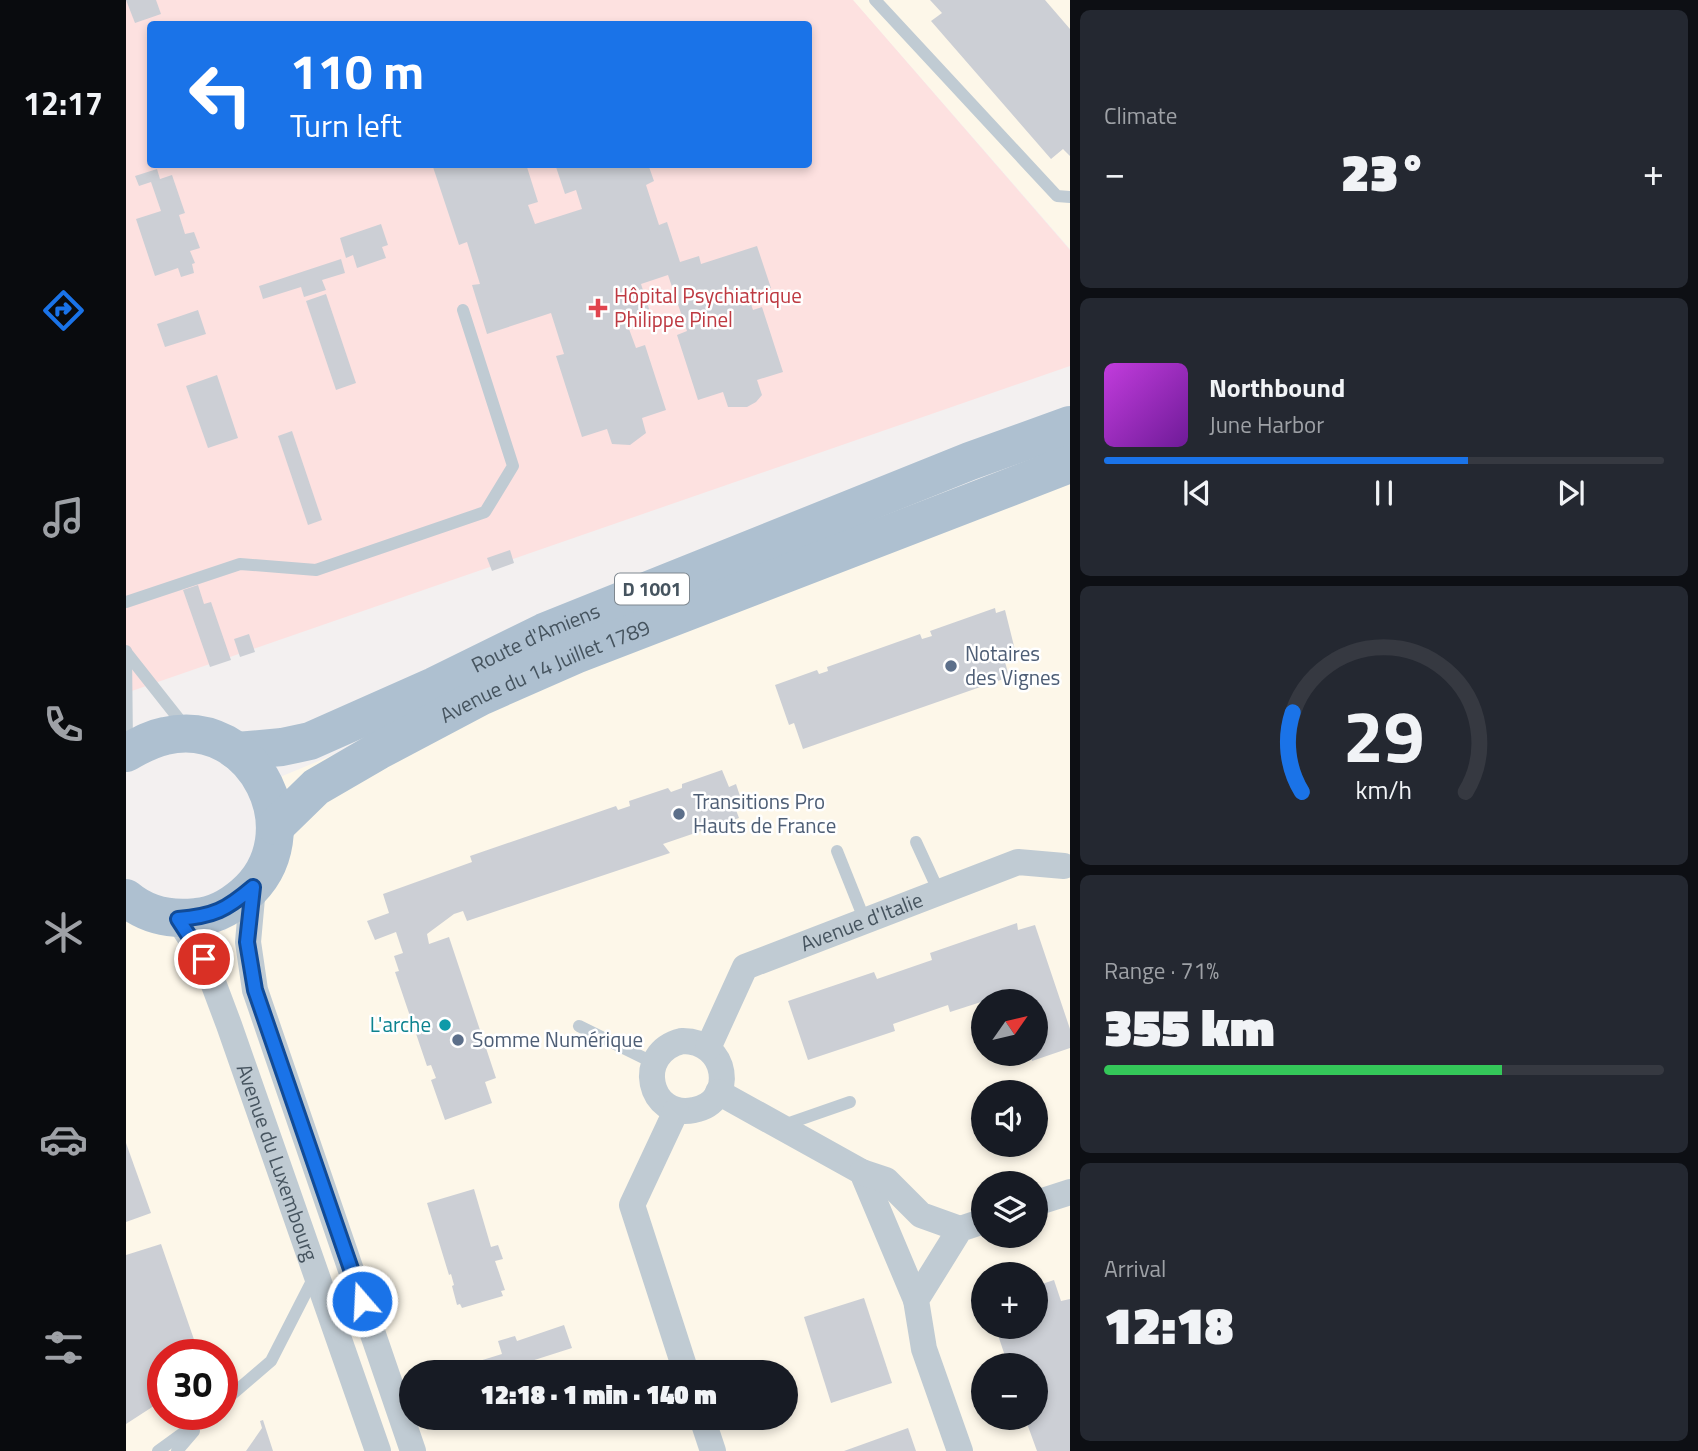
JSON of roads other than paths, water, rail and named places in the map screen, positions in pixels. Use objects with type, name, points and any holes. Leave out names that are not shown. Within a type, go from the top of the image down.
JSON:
[{"type":"main road","name":"Route d'Amiens","points":[[237,751],[282,747],[310,741],[544,632],[970,461],[1070,425]]},
{"type":"main road","name":"Avenue du 14 Juillet 1789","points":[[276,826],[316,787],[482,696],[575,655],[1070,464]]},
{"type":"main road","points":[[126,753],[146,741],[167,735],[190,734],[215,739],[237,751],[253,766],[265,784],[273,804],[276,826],[273,848],[253,887],[232,905],[206,916],[178,919],[155,915],[126,898]]},
{"type":"street","name":"Avenue d'Italie","points":[[708,1048],[745,967],[1018,862],[1063,866]]},
{"type":"street","name":"Avenue du Luxembourg","points":[[253,887],[247,942],[255,990],[413,1451]]},
{"type":"street","name":"Avenue du Luxembourg","points":[[178,919],[205,961],[378,1451]]},
{"type":"street","points":[[691,1041],[708,1048],[720,1063],[721,1083],[718,1092],[704,1107],[693,1111],[676,1111],[663,1102],[652,1084],[654,1063],[665,1048],[673,1043],[691,1041]]},
{"type":"street","points":[[718,1092],[863,1171],[886,1180],[921,1215],[971,1225]]},
{"type":"street","points":[[676,1111],[632,1205],[682,1360]]},
{"type":"street","points":[[863,1171],[916,1300],[924,1349],[960,1451]]},
{"type":"street","points":[[1048,1199],[1070,1192]]},
{"type":"street","points":[[916,1300],[971,1226]]},
{"type":"street","points":[[706,1430],[713,1451]]},
{"type":"lane","points":[[875,0],[1057,196],[1070,197]]},
{"type":"lane","points":[[126,602],[240,564],[316,570],[485,512],[513,466],[463,310]]},
{"type":"lane","points":[[126,651],[190,734]]},
{"type":"lane","points":[[126,651],[126,753]]},
{"type":"lane","points":[[916,842],[939,892]]},
{"type":"lane","points":[[837,851],[865,921]]},
{"type":"lane","points":[[579,1026],[654,1063]]},
{"type":"lane","points":[[780,1126],[850,1102]]},
{"type":"lane","points":[[238,1389],[271,1361],[317,1272]]},
{"type":"lane","points":[[158,1451],[187,1430]]},
{"type":"lane","points":[[177,1451],[195,1430]]},
{"type":"place","name":"Hôpital Psychiatrique Philippe Pinel","points":[[598,308]]},
{"type":"place","name":"Notaires des Vignes","points":[[951,666]]},
{"type":"place","name":"Transitions Pro Hauts de France","points":[[679,814]]},
{"type":"place","name":"L'arche","points":[[445,1025]]},
{"type":"place","name":"Somme Numérique","points":[[458,1040]]}]
